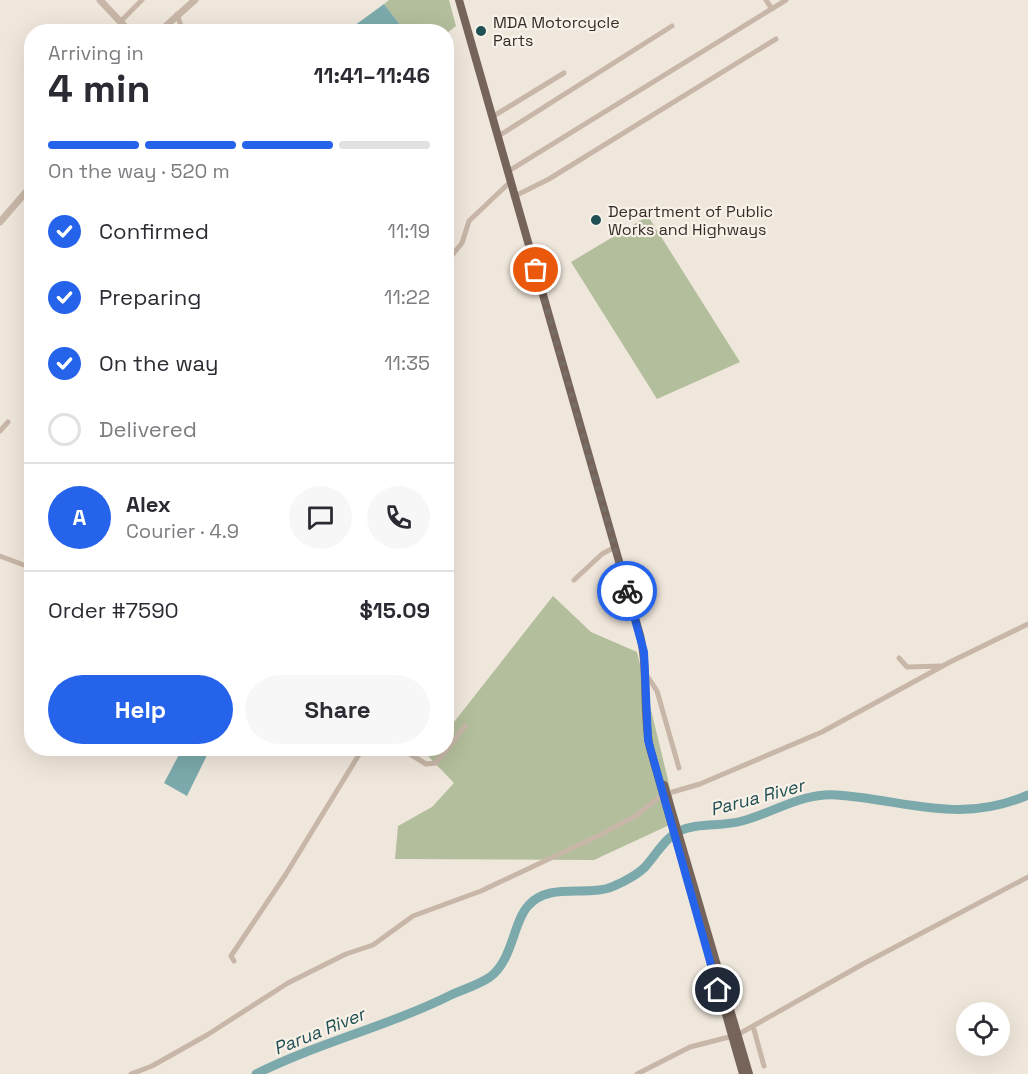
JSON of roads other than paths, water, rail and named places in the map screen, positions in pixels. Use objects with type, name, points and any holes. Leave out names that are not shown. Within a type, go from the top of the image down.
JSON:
[{"type":"main road","points":[[459,0],[640,635],[646,674],[646,720],[651,754],[734,1034],[749,1074]]},
{"type":"main road","points":[[734,1034],[742,1074]]},
{"type":"street","points":[[100,0],[120,22],[142,0]]},
{"type":"street","points":[[167,24],[195,0]]},
{"type":"street","points":[[766,0],[772,9]]},
{"type":"street","points":[[507,172],[786,0]]},
{"type":"street","points":[[177,14],[180,24]]},
{"type":"street","points":[[497,137],[672,26]]},
{"type":"street","points":[[515,196],[549,179],[776,39]]},
{"type":"street","points":[[492,117],[564,73]]},
{"type":"street","points":[[454,253],[462,243],[469,221],[510,182]]},
{"type":"street","points":[[0,222],[24,194]]},
{"type":"street","points":[[0,431],[8,422]]},
{"type":"street","points":[[574,580],[602,554],[615,547]]},
{"type":"street","points":[[0,556],[24,565]]},
{"type":"street","points":[[131,1074],[152,1066],[207,1035],[296,979],[346,954],[374,945],[413,916],[481,891],[602,834],[637,815],[665,796],[700,784],[822,732],[943,666],[1028,624]]},
{"type":"street","points":[[899,658],[908,667],[943,666]]},
{"type":"street","points":[[646,674],[657,691],[679,768]]},
{"type":"street","points":[[454,740],[465,726]]},
{"type":"street","points":[[234,961],[231,956],[286,874],[358,756]]},
{"type":"street","points":[[413,756],[426,764],[436,763],[441,756]]},
{"type":"street","points":[[637,1074],[690,1047],[753,1026],[862,964],[1028,877]]},
{"type":"street","points":[[753,1026],[764,1066]]},
{"type":"water","points":[[384,4],[400,24],[357,24]]},
{"type":"water","points":[[178,756],[207,756],[187,796],[164,783]]},
{"type":"waterway","name":"Parua River","points":[[256,1074],[305,1052],[404,1016],[486,980],[498,970],[504,961],[523,913],[537,898],[558,892],[604,889],[631,878],[645,867],[670,838],[687,828],[742,821],[800,800],[824,795],[956,810],[1003,804],[1028,795]]},
{"type":"place","name":"MDA Motorcycle Parts","points":[[481,31]]},
{"type":"place","name":"Department of Public Works and Highways","points":[[596,220]]}]
